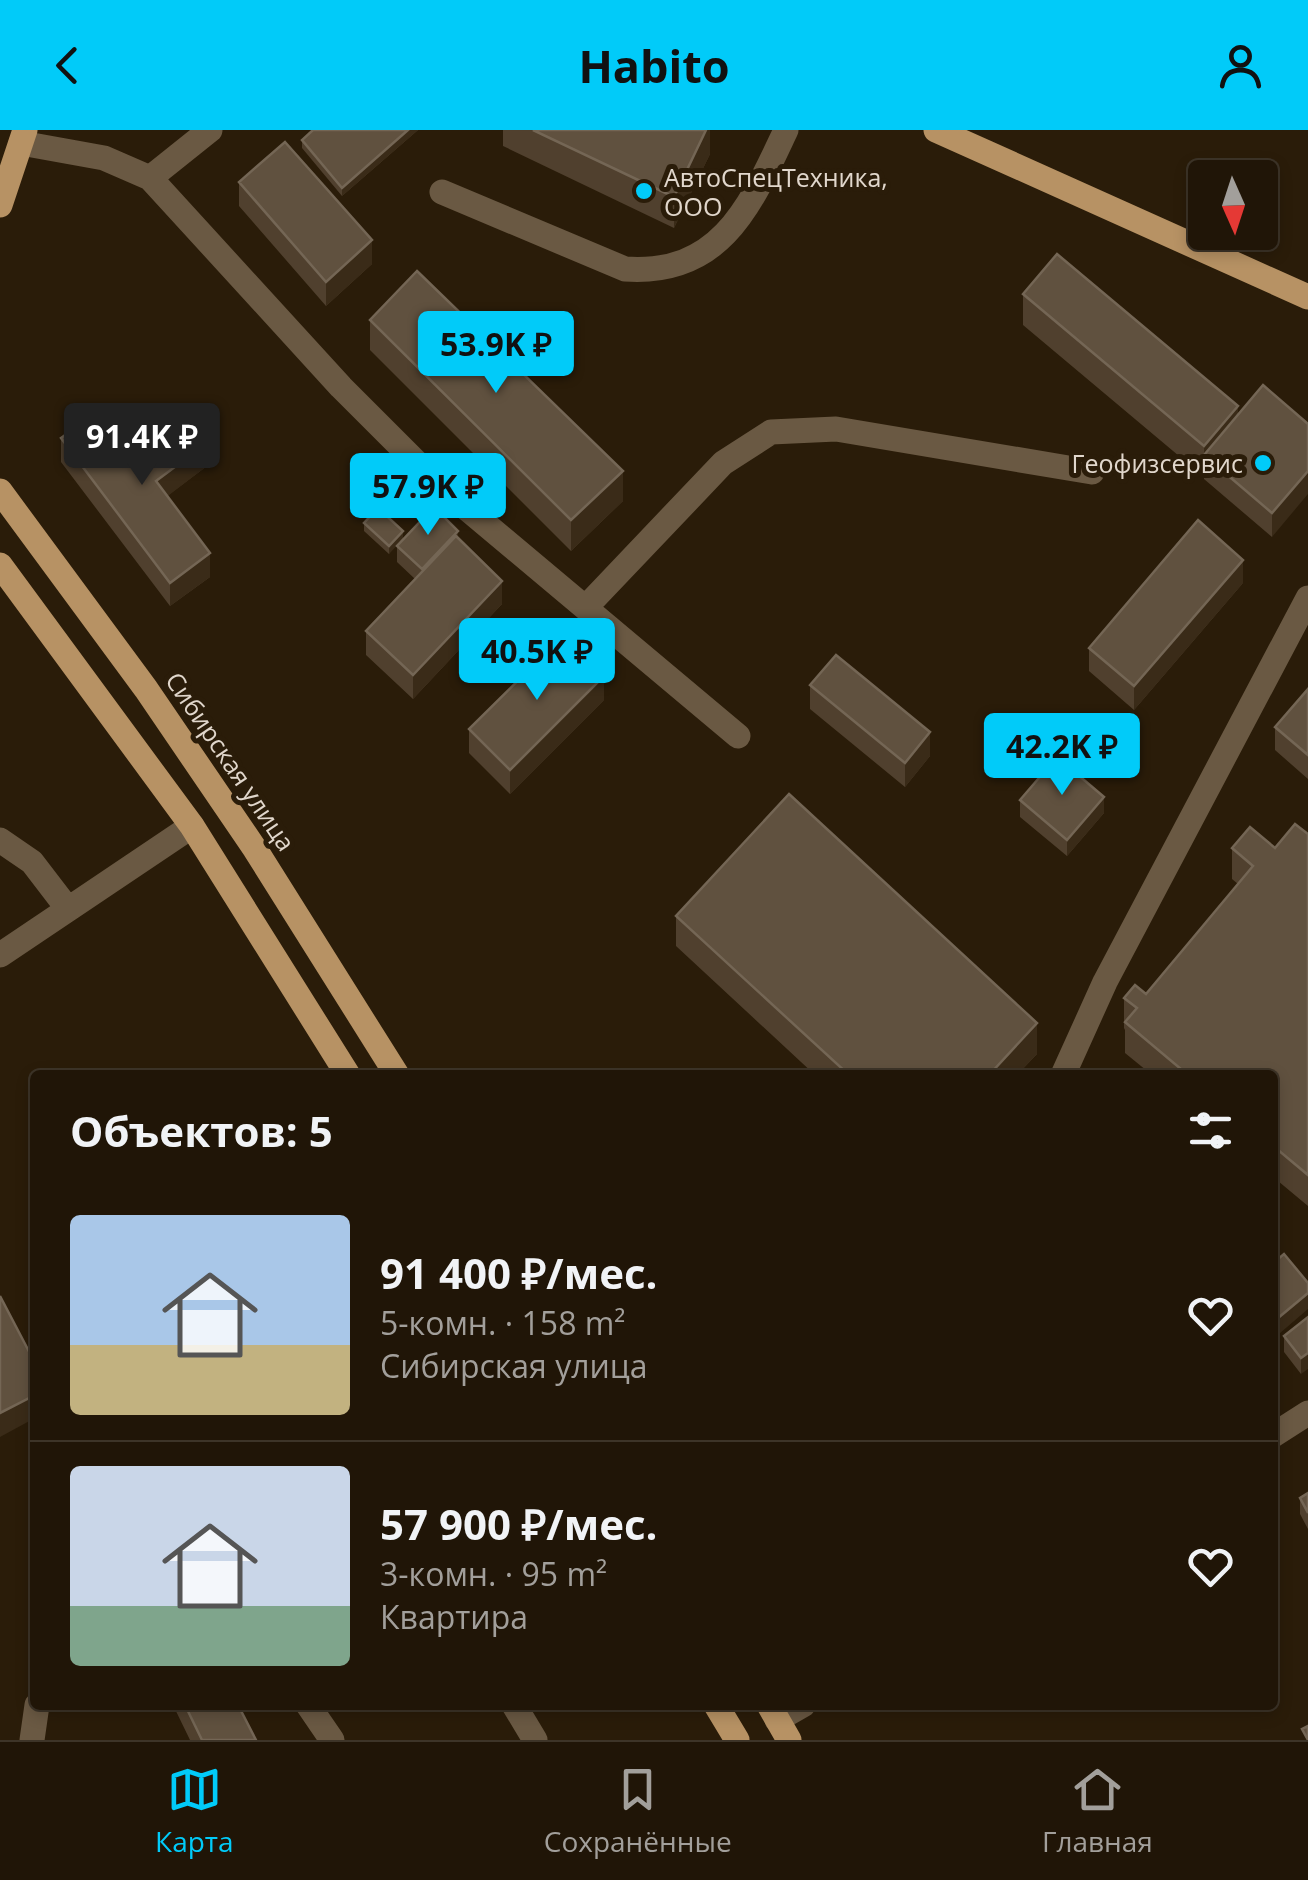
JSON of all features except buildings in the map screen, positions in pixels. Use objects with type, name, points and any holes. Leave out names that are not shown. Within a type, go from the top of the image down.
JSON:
[{"type":"main road","points":[[936,130],[1308,297]]},
{"type":"main road","points":[[0,205],[22,134]]},
{"type":"main road","name":"Сибирская улица","points":[[0,491],[146,688],[234,816],[394,1070]]},
{"type":"main road","points":[[0,565],[192,826],[345,1070]]},
{"type":"main road","points":[[719,1710],[737,1740]]},
{"type":"lane","points":[[150,178],[210,130]]},
{"type":"lane","points":[[442,192],[625,269],[650,271],[678,265],[719,242],[748,211],[786,130]]},
{"type":"lane","points":[[22,134],[104,158],[150,178],[341,386],[428,473],[738,736]]},
{"type":"lane","points":[[586,606],[723,463],[771,432],[836,429],[1092,472]]},
{"type":"lane","points":[[1064,1070],[1105,982],[1308,598]]},
{"type":"lane","points":[[0,956],[192,826]]},
{"type":"lane","points":[[0,840],[32,862],[68,909]]},
{"type":"lane","points":[[1278,1432],[1308,1413]]},
{"type":"lane","points":[[32,1740],[36,1710]]},
{"type":"lane","points":[[311,1710],[332,1740]]},
{"type":"lane","points":[[517,1710],[535,1740]]},
{"type":"place","name":"АвтоСпецТехника, ООО","points":[[644,191]]},
{"type":"place","name":"Геофизсервис","points":[[1263,463]]}]
